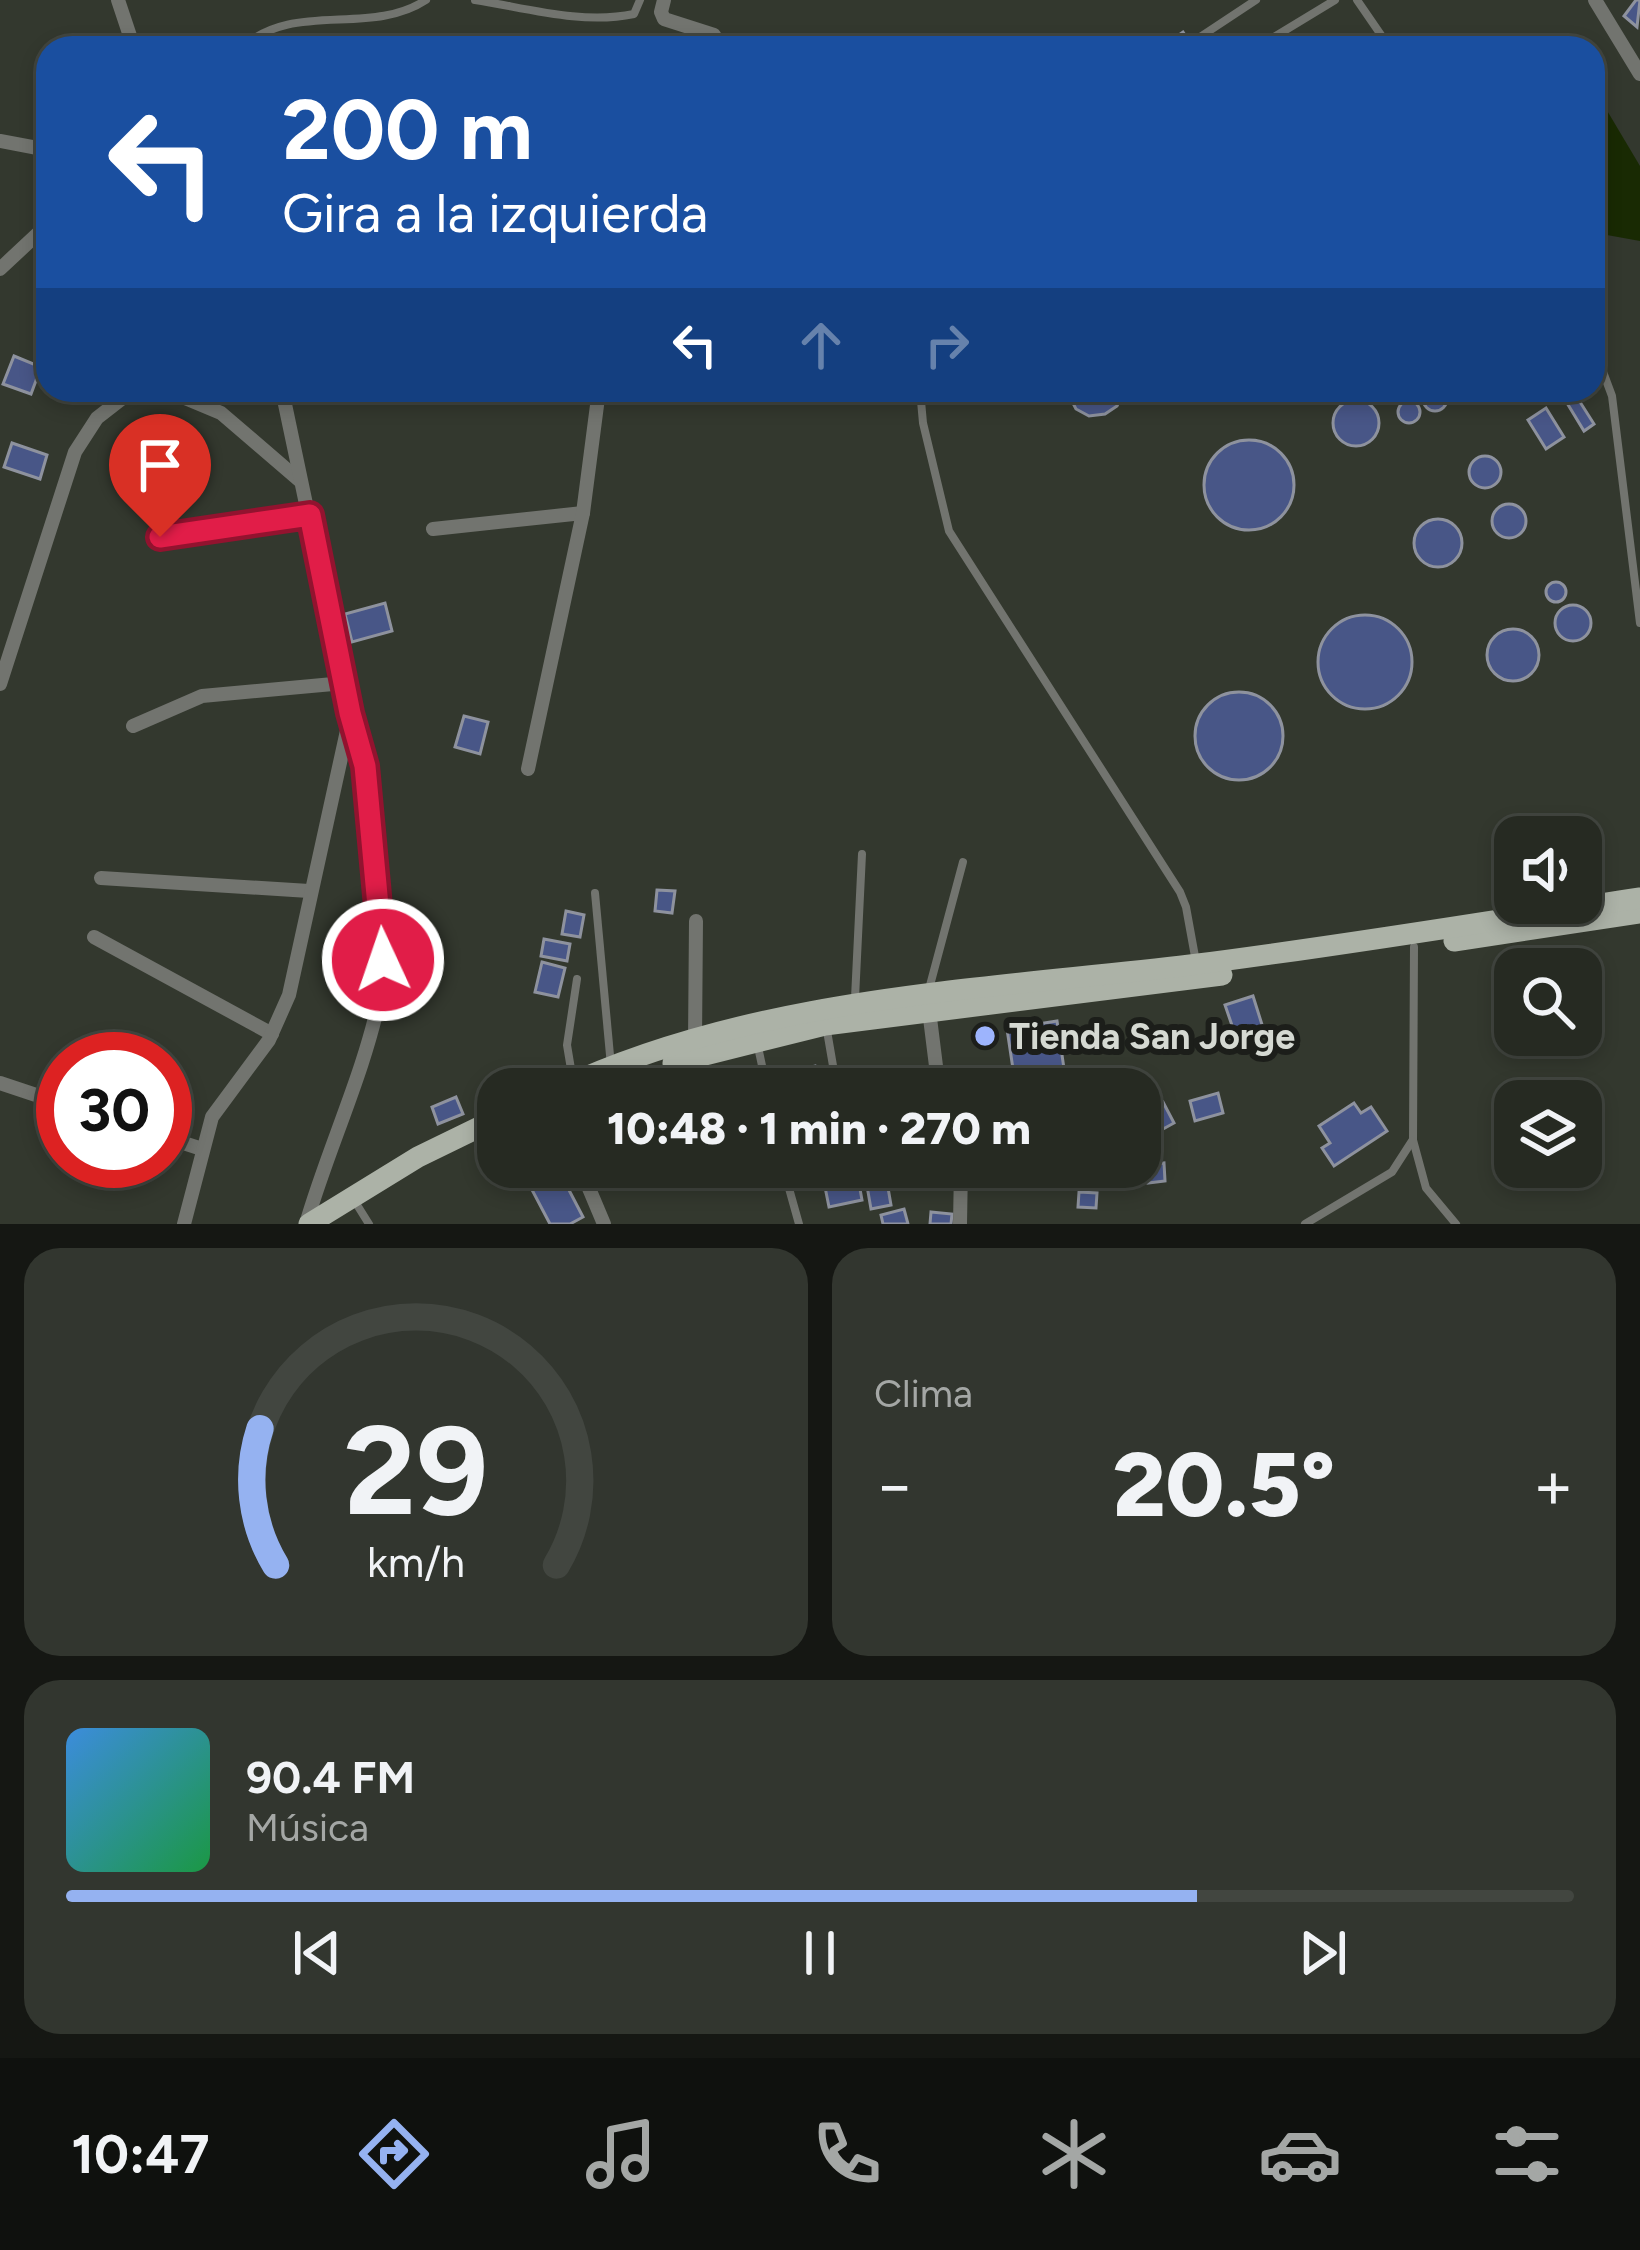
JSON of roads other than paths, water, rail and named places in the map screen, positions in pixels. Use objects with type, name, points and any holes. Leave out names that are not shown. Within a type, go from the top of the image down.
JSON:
[{"type":"main road","points":[[652,1068],[928,1003],[1640,898]]},
{"type":"main road","points":[[611,1067],[695,1041],[855,1006],[1197,979],[1640,913]]},
{"type":"main road","points":[[307,1224],[360,1210],[418,1157],[477,1128]]},
{"type":"main road","points":[[336,1224],[477,1144]]},
{"type":"street","points":[[118,0],[130,36]]},
{"type":"street","points":[[664,0],[664,19],[715,36]]},
{"type":"street","points":[[1594,0],[1640,74]]},
{"type":"street","points":[[0,142],[36,148]]},
{"type":"street","points":[[0,268],[36,235]]},
{"type":"street","points":[[0,683],[75,452],[97,418],[118,402]]},
{"type":"street","points":[[195,402],[221,413],[300,481]]},
{"type":"street","points":[[284,402],[365,766],[380,905],[382,977],[372,1026],[307,1224]]},
{"type":"street","points":[[528,769],[583,513],[597,402]]},
{"type":"street","points":[[433,529],[583,513]]},
{"type":"street","points":[[160,537],[310,515]]},
{"type":"street","points":[[133,726],[202,696],[344,683]]},
{"type":"street","points":[[184,1224],[212,1117],[272,1034],[289,995],[350,713]]},
{"type":"street","points":[[101,878],[309,891]]},
{"type":"street","points":[[695,1041],[696,921]]},
{"type":"street","points":[[94,938],[272,1034]]},
{"type":"street","points":[[928,1003],[937,1068]]},
{"type":"street","points":[[0,1083],[36,1095]]},
{"type":"street","points":[[192,1146],[202,1149]]},
{"type":"street","points":[[589,1188],[604,1224]]},
{"type":"street","points":[[960,1224],[961,1188]]},
{"type":"lane","points":[[252,36],[258,29],[284,20],[340,13],[395,14],[426,0]]},
{"type":"lane","points":[[475,0],[614,18],[634,14],[640,0]]},
{"type":"lane","points":[[1203,36],[1256,0]]},
{"type":"lane","points":[[1276,36],[1336,0]]},
{"type":"lane","points":[[1357,0],[1382,36]]},
{"type":"lane","points":[[1605,377],[1612,396],[1640,623]]},
{"type":"lane","points":[[921,402],[949,531],[1180,892],[1196,964]]},
{"type":"lane","points":[[855,1006],[862,854]]},
{"type":"lane","points":[[928,1003],[962,862]]},
{"type":"lane","points":[[595,893],[611,1067]]},
{"type":"lane","points":[[1414,947],[1413,1140],[1426,1188],[1456,1224]]},
{"type":"lane","points":[[571,1068],[567,1045],[577,979]]},
{"type":"lane","points":[[826,1025],[833,1068]]},
{"type":"lane","points":[[757,1040],[762,1068]]},
{"type":"lane","points":[[1305,1224],[1392,1172],[1413,1140]]},
{"type":"lane","points":[[789,1188],[799,1224]]},
{"type":"place","name":"Tienda San Jorge","points":[[985,1036]]}]
